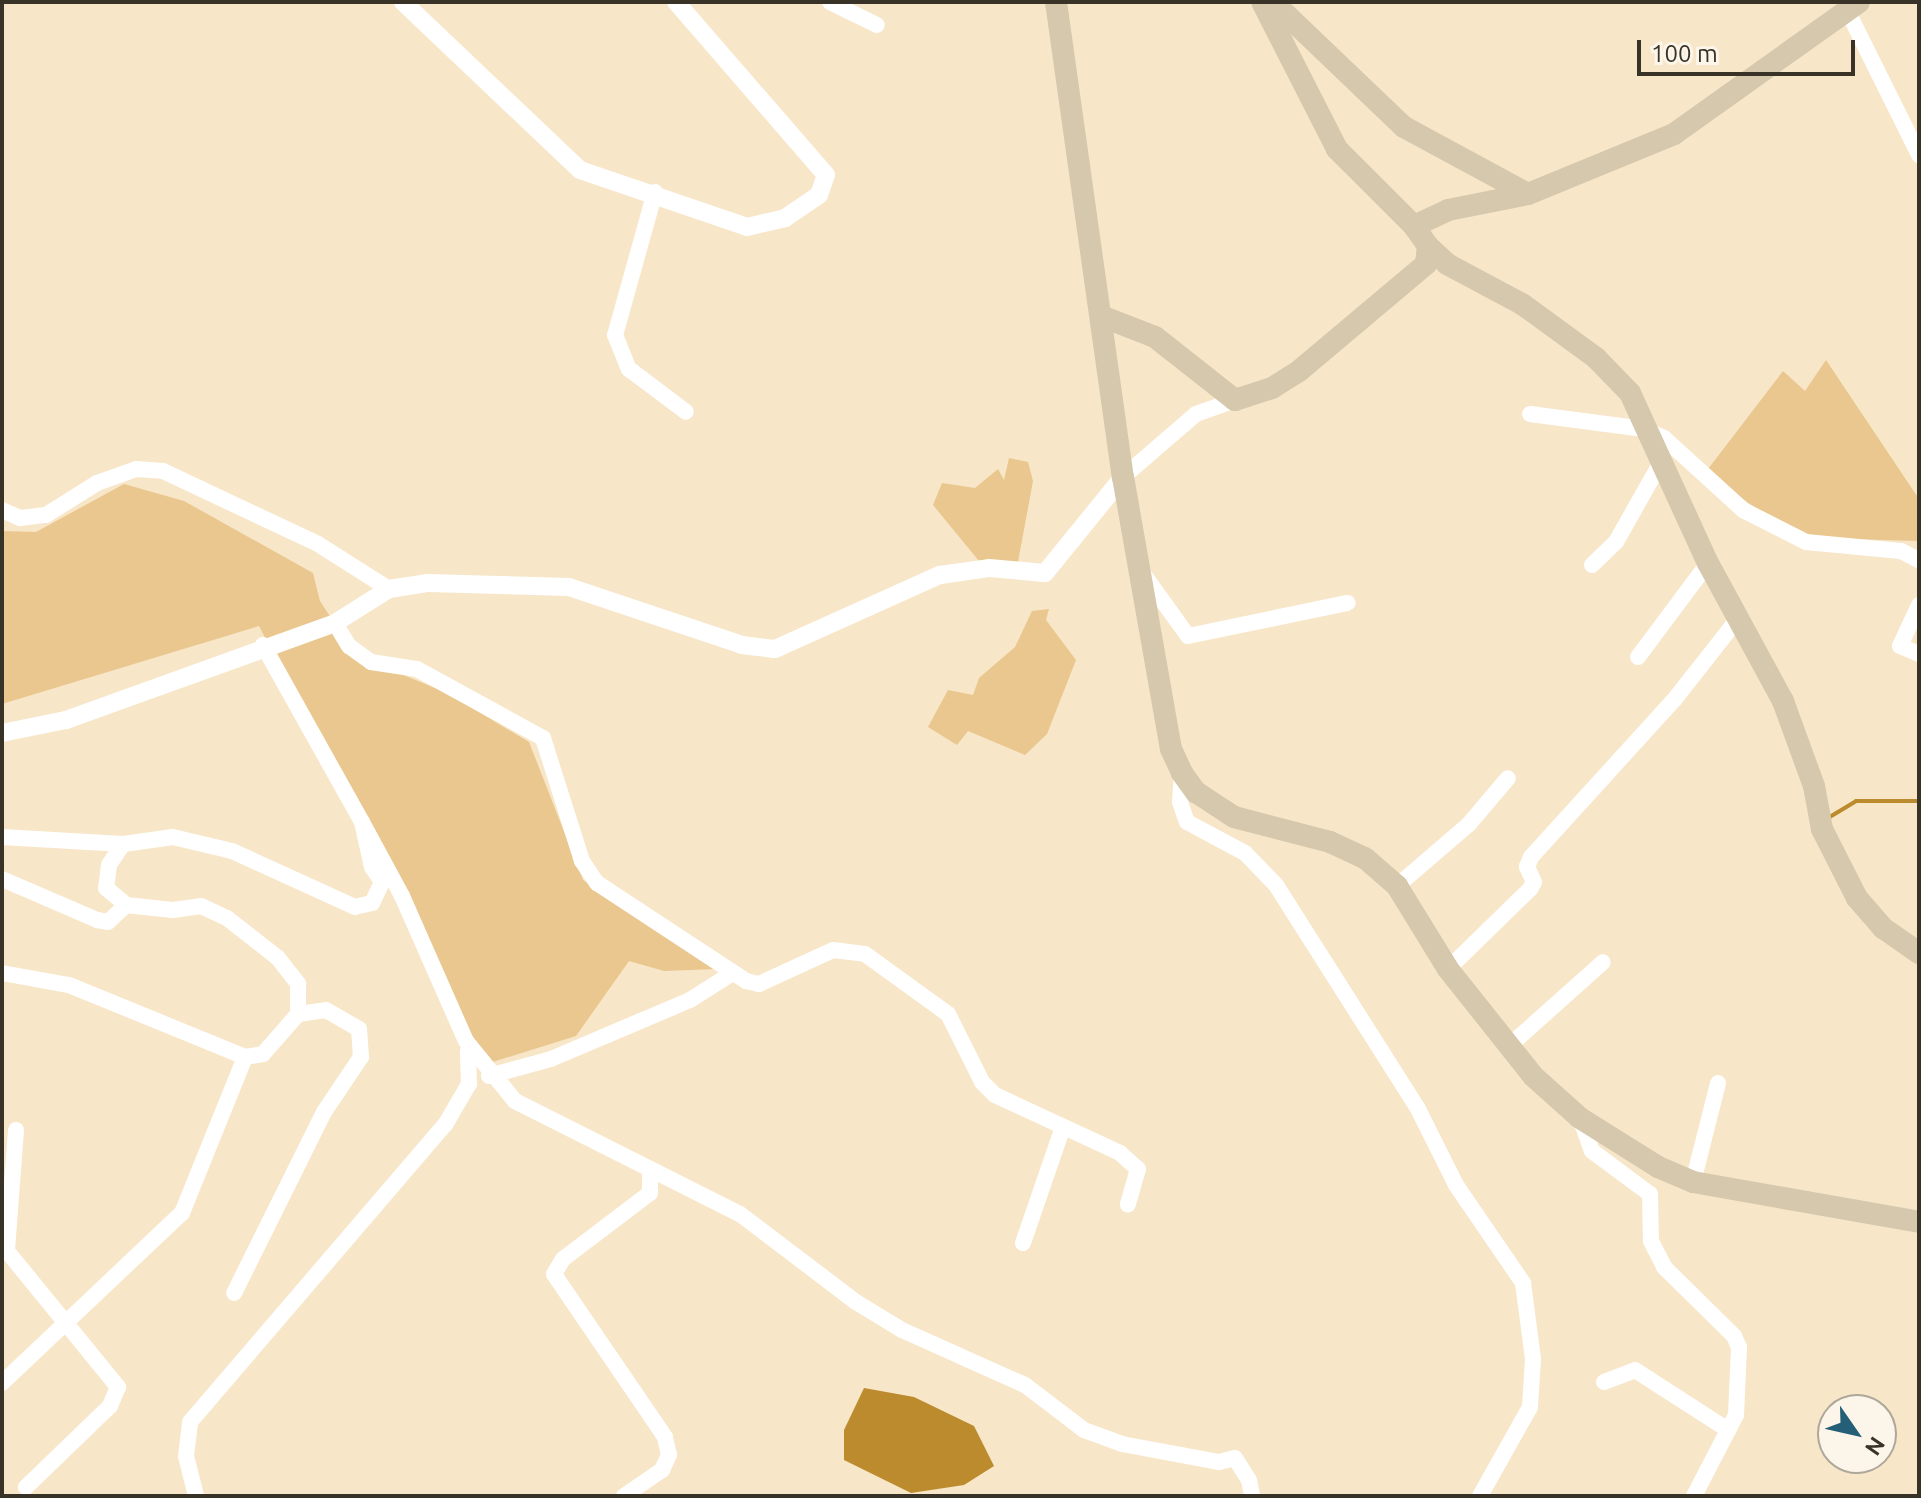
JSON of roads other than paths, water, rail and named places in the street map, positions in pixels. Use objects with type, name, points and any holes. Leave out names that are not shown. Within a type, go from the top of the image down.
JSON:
[{"type":"main road","points":[[1056,2],[1123,477],[1143,572],[1171,749],[1182,773],[1196,792],[1234,817],[1330,842],[1365,858],[1397,886],[1448,969],[1508,1047],[1580,1118],[1658,1167],[1693,1182],[1919,1222]]},
{"type":"main road","points":[[1262,2],[1337,149],[1414,226],[1428,246],[1447,264],[1522,304],[1596,358],[1630,393],[1708,563],[1740,616],[1794,728],[1822,829],[1857,898],[1883,928],[1919,953]]},
{"type":"main road","points":[[1273,2],[1404,127],[1528,194]]},
{"type":"main road","points":[[1414,226],[1448,210],[1528,194],[1699,120],[1853,7]]},
{"type":"main road","points":[[1101,316],[1155,337],[1235,400],[1272,388],[1299,371],[1420,270],[1428,259],[1428,246]]},
{"type":"street","points":[[403,2],[580,170],[655,192],[747,227],[768,225],[819,195],[826,175],[676,2]]},
{"type":"street","points":[[830,2],[877,25]]},
{"type":"street","points":[[1853,7],[1919,155]]},
{"type":"street","points":[[655,192],[615,335],[629,369],[686,412]]},
{"type":"street","points":[[2,733],[66,720],[263,645],[335,623],[389,589],[427,583],[569,587],[742,645],[775,649],[940,575],[989,568],[1045,573],[1123,477],[1196,414],[1235,400]]},
{"type":"street","points":[[1530,414],[1644,429],[1664,438],[1743,510],[1806,542],[1901,551],[1919,560]]},
{"type":"street","points":[[1592,565],[1616,542],[1660,464]]},
{"type":"street","points":[[2,510],[20,518],[46,515],[97,483],[136,469],[163,471],[318,544],[389,589]]},
{"type":"street","points":[[1638,657],[1708,563]]},
{"type":"street","points":[[1143,572],[1188,636],[1348,603]]},
{"type":"street","points":[[1919,605],[1900,646],[1919,654]]},
{"type":"street","points":[[1448,969],[1530,889],[1534,882],[1527,867],[1531,857],[1674,700],[1740,616]]},
{"type":"street","points":[[335,623],[349,646],[371,662],[417,669],[543,738],[586,871],[731,974],[759,984],[833,950],[865,954],[948,1014],[982,1082],[995,1095],[1120,1153],[1138,1169],[1128,1205]]},
{"type":"street","points":[[263,645],[402,896],[466,1041],[489,1076],[535,1114],[740,1214],[856,1302],[902,1330],[1025,1385],[1084,1430],[1122,1444],[1219,1462],[1235,1458],[1249,1480],[1252,1496]]},
{"type":"street","points":[[1182,773],[1180,802],[1187,822],[1245,853],[1276,885],[1418,1109],[1456,1185],[1523,1283],[1533,1359],[1530,1407],[1480,1496]]},
{"type":"street","points":[[1397,886],[1469,824],[1508,778]]},
{"type":"street","points":[[2,837],[123,844],[156,837],[194,838],[364,907],[372,903],[382,882],[372,867],[362,822]]},
{"type":"street","points":[[123,844],[109,865],[106,888],[126,905],[173,910],[201,906],[227,918],[278,958],[298,984],[298,1014]]},
{"type":"street","points":[[2,879],[97,920],[108,922],[126,905]]},
{"type":"street","points":[[1508,1047],[1603,962]]},
{"type":"street","points":[[2,973],[69,985],[245,1057],[263,1054],[298,1014],[326,1010],[359,1029],[361,1057],[324,1112],[234,1293]]},
{"type":"street","points":[[489,1076],[551,1059],[690,1000],[731,974]]},
{"type":"street","points":[[196,1496],[186,1456],[190,1422],[445,1125],[469,1084],[472,1067],[466,1041]]},
{"type":"street","points":[[2,1383],[182,1213],[245,1057]]},
{"type":"street","points":[[1693,1182],[1718,1083]]},
{"type":"street","points":[[1580,1118],[1592,1151],[1650,1194],[1651,1241],[1664,1267],[1734,1336],[1740,1361],[1736,1415],[1694,1496]]},
{"type":"street","points":[[1023,1243],[1063,1127]]},
{"type":"street","points":[[16,1130],[4,1251],[65,1325],[115,1377],[116,1396],[26,1487]]},
{"type":"street","points":[[624,1496],[662,1470],[669,1455],[665,1437],[554,1274],[563,1259],[650,1193],[650,1171]]},
{"type":"street","points":[[1604,1382],[1635,1370],[1728,1430]]},
{"type":"waterway","points":[[1828,818],[1856,801],[1919,801]]}]
